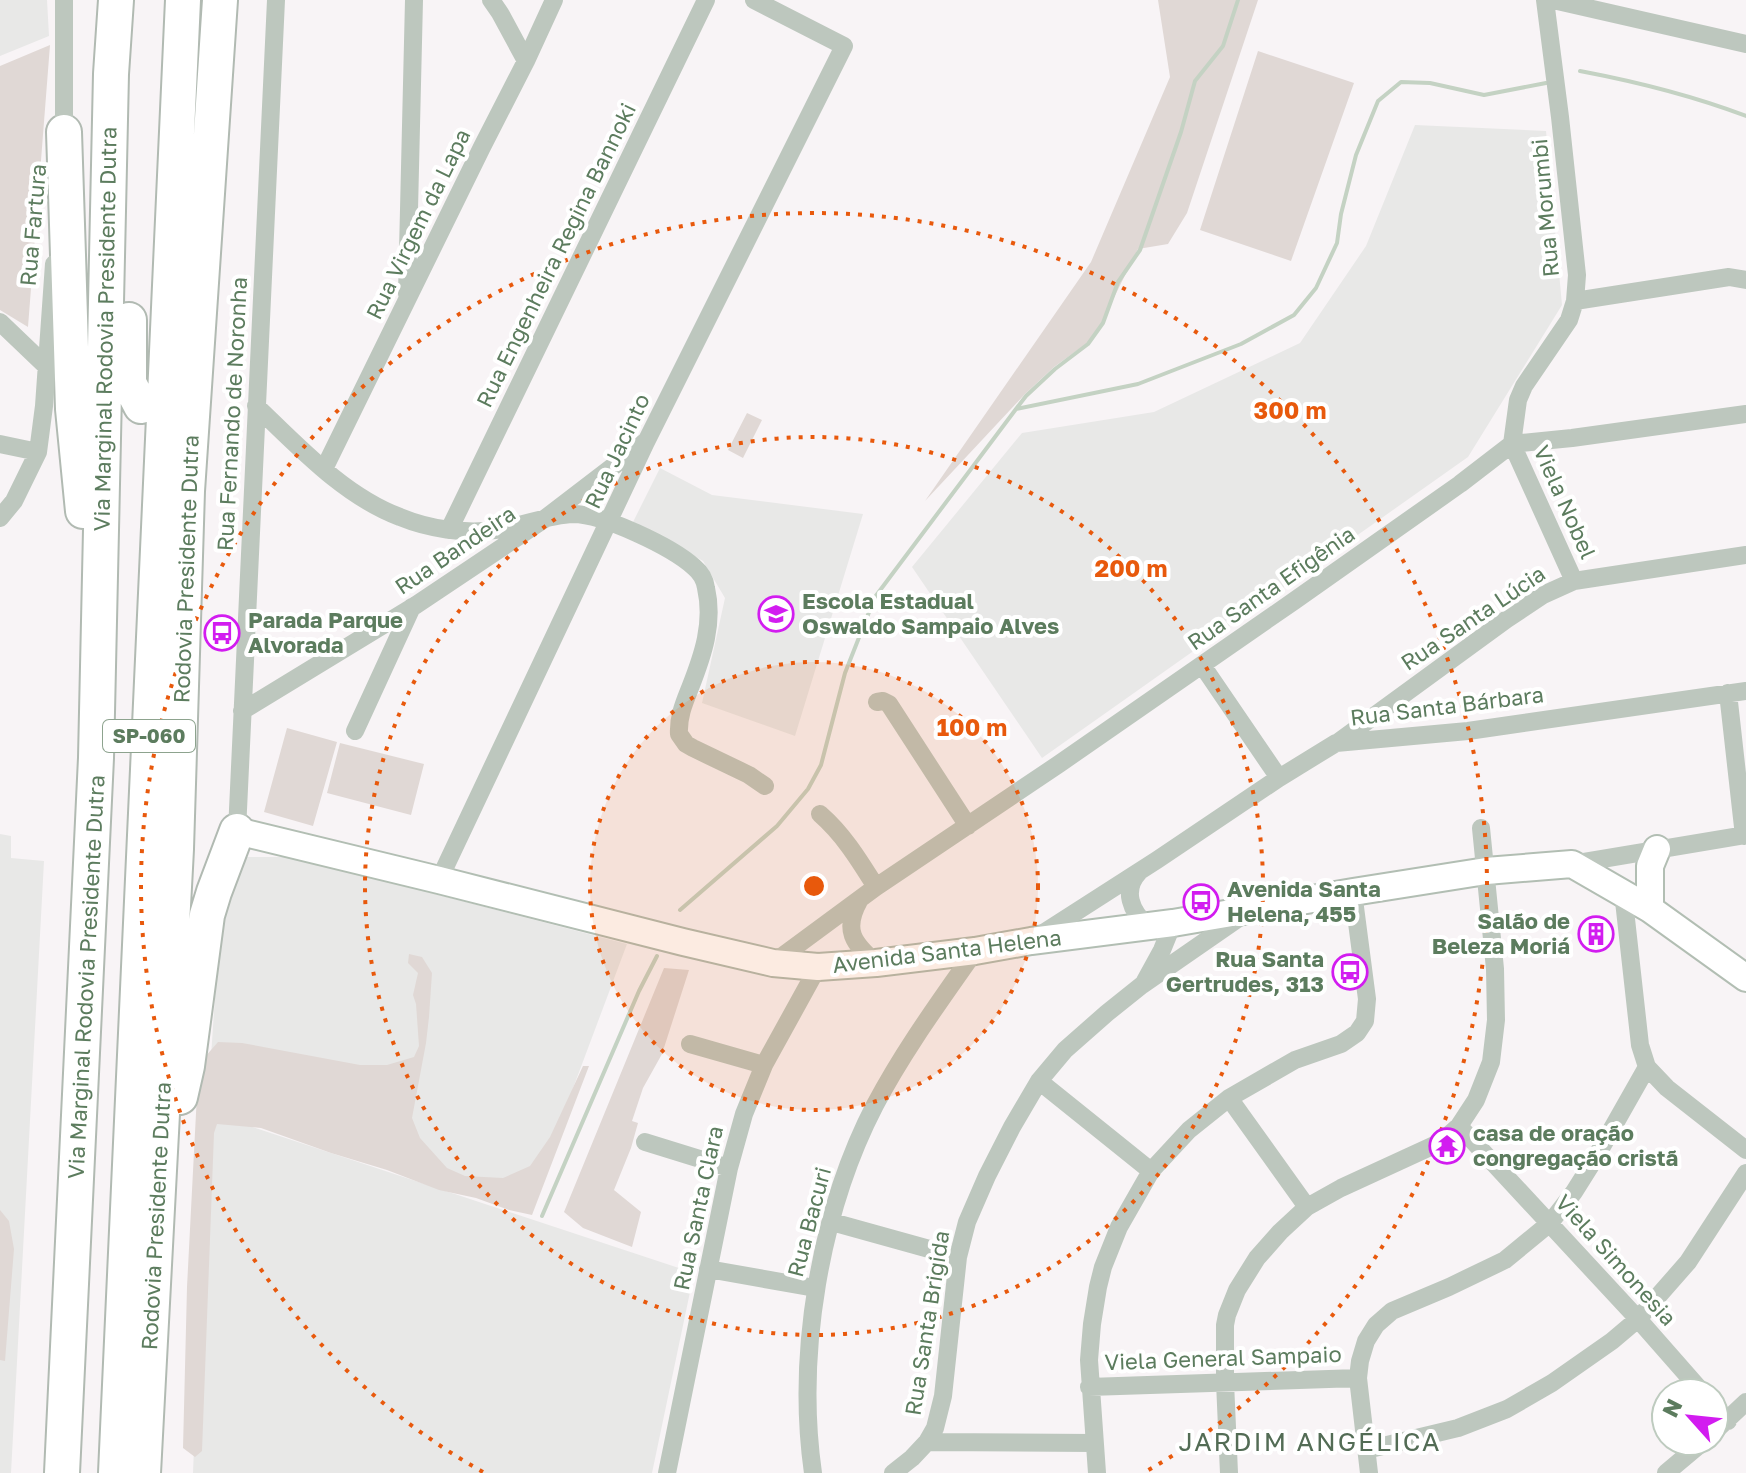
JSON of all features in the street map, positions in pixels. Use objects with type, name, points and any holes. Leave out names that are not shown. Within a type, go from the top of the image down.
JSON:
[{"type":"highway","name":"Via Marginal Rodovia Presidente Dutra","points":[[62,1473],[96,758],[111,74],[116,0]]},
{"type":"highway","points":[[129,0],[128,370],[129,383],[141,406]]},
{"type":"highway","name":"SP-060","points":[[96,1473],[159,0]]},
{"type":"highway","name":"Rodovia Presidente Dutra","points":[[116,1473],[183,0]]},
{"type":"highway","name":"Rodovia Presidente Dutra","points":[[143,1473],[176,849],[187,491],[220,0]]},
{"type":"highway","points":[[64,132],[73,409],[86,540],[83,710],[96,758]]},
{"type":"highway","points":[[159,1162],[187,1066],[207,915],[237,831]]},
{"type":"highway","points":[[53,1473],[55,1438],[65,1403]]},
{"type":"street","name":"Rua Fartura","points":[[0,518],[14,501],[38,452],[44,406],[64,132],[64,0]]},
{"type":"street","name":"Rua Fernando de Noronha","points":[[237,831],[276,0]]},
{"type":"street","points":[[406,301],[414,0]]},
{"type":"street","points":[[491,0],[526,61]]},
{"type":"street","name":"Rua Virgem da Lapa","points":[[324,469],[554,0]]},
{"type":"street","name":"Rua Engenheira Regina Bannoki","points":[[449,530],[706,0]]},
{"type":"street","name":"Rua Jacinto","points":[[439,880],[646,442],[844,46],[754,0]]},
{"type":"street","name":"Rua Morumbi","points":[[1512,444],[1518,400],[1524,386],[1569,320],[1575,301],[1577,275],[1545,0]]},
{"type":"street","points":[[1553,0],[1746,44]]},
{"type":"street","points":[[1575,301],[1729,277],[1746,280]]},
{"type":"street","points":[[0,322],[46,366]]},
{"type":"street","points":[[256,406],[324,469],[362,498],[400,517],[449,530],[495,530],[574,514],[592,516],[610,521],[674,553],[696,568],[705,583],[710,610],[708,635],[681,713],[679,734],[686,744],[765,786]]},
{"type":"street","points":[[1512,444],[1746,414]]},
{"type":"street","name":"Rua Bandeira","points":[[242,711],[412,607],[543,520],[646,442]]},
{"type":"street","points":[[0,444],[38,452]]},
{"type":"street","name":"Viela Nobel","points":[[1512,444],[1574,581]]},
{"type":"street","name":"Rua Santa Efigênia","points":[[773,963],[876,887],[1202,665],[1512,444]]},
{"type":"street","name":"Rua Santa Lúcia","points":[[1336,743],[1543,595],[1574,581],[1746,555]]},
{"type":"street","points":[[355,731],[412,607]]},
{"type":"street","points":[[1202,665],[1279,778]]},
{"type":"street","points":[[1572,864],[1745,836],[1737,692]]},
{"type":"street","name":"Rua Santa Bárbara","points":[[1031,941],[1336,743],[1468,731],[1737,692]]},
{"type":"street","points":[[877,702],[889,704],[968,826]]},
{"type":"street","points":[[820,814],[837,829],[876,887]]},
{"type":"street","points":[[1229,1473],[1225,1325],[1237,1290],[1257,1258],[1307,1207],[1441,1142],[1459,1126],[1476,1100],[1491,1062],[1496,1020],[1495,969],[1481,828]]},
{"type":"street","name":"Avenida Santa Helena","points":[[237,831],[683,942],[773,963],[818,967],[975,951],[1486,871],[1572,864]]},
{"type":"street","points":[[1650,909],[1650,866],[1657,849]]},
{"type":"street","points":[[1572,864],[1650,909],[1746,978]]},
{"type":"street","points":[[1141,870],[1132,880],[1129,891],[1131,906],[1141,920],[1161,924]]},
{"type":"street","points":[[1097,1473],[1089,1387],[1092,1324],[1103,1267],[1119,1227],[1151,1171],[1189,1130],[1229,1098],[1295,1060],[1341,1044],[1357,1033],[1365,1021],[1367,999],[1353,892]]},
{"type":"street","points":[[1623,892],[1640,1045],[1647,1067],[1667,1088],[1746,1150]]},
{"type":"street","points":[[859,900],[852,915],[851,931],[855,943],[876,963]]},
{"type":"street","name":"Rua Santa Brigida","points":[[927,1442],[935,1428],[943,1396],[958,1257],[967,1222],[1012,1127],[1039,1081],[1065,1050],[1142,985],[1251,909]]},
{"type":"street","name":"Rua Santa Brigida","points":[[1142,985],[1162,950],[1161,924]]},
{"type":"street","name":"Rua Bacuri","points":[[813,1473],[808,1383],[815,1288],[841,1188],[874,1107],[898,1064],[975,951]]},
{"type":"street","points":[[928,957],[934,962],[941,978],[942,989],[937,1007]]},
{"type":"street","name":"Rua Santa Clara","points":[[667,1473],[729,1168],[744,1114],[764,1065],[818,967]]},
{"type":"street","points":[[690,1044],[764,1065]]},
{"type":"street","points":[[1369,1473],[1358,1378],[1366,1341],[1376,1325],[1392,1311],[1505,1260],[1550,1223],[1596,1157],[1647,1067]]},
{"type":"street","points":[[1039,1081],[1151,1171]]},
{"type":"street","points":[[1229,1098],[1307,1207]]},
{"type":"street","name":"Viela Simonesia","points":[[1459,1126],[1689,1377]]},
{"type":"street","points":[[645,1142],[729,1168]]},
{"type":"street","points":[[1366,1450],[1458,1428],[1507,1409],[1564,1375],[1612,1341],[1638,1319],[1688,1262],[1746,1173]]},
{"type":"street","points":[[832,1222],[958,1257]]},
{"type":"street","points":[[708,1269],[815,1288]]},
{"type":"street","name":"Viela General Sampaio","points":[[1089,1387],[1358,1378]]},
{"type":"street","points":[[1730,1418],[1746,1402]]},
{"type":"street","points":[[893,1473],[927,1442],[1094,1443]]},
{"type":"street","points":[[1666,1473],[1685,1457]]},
{"type":"shaded area","points":[[0,0],[47,0],[49,36],[0,56]]},
{"type":"shaded area","points":[[1158,0],[1258,0],[1187,213],[1168,244],[1138,249],[1094,338],[1054,367],[1025,394],[925,501],[1091,262],[1170,77]]},
{"type":"shaded area","points":[[50,45],[28,327],[0,310],[0,66]]},
{"type":"shaded area","points":[[1258,51],[1354,83],[1291,261],[1200,230]]},
{"type":"shaded area","points":[[1415,125],[1546,131],[1562,305],[1468,457],[1042,758],[912,567],[1022,433],[1154,412],[1300,343],[1366,246]]},
{"type":"shaded area","points":[[747,413],[762,420],[743,458],[728,450]]},
{"type":"shaded area","name":"Escola Estadual Oswaldo Sampaio Alves","points":[[660,468],[712,495],[863,514],[795,736],[702,703],[725,598],[703,561],[633,522]]},
{"type":"shaded area","points":[[287,728],[337,742],[313,826],[264,812]]},
{"type":"shaded area","points":[[340,743],[424,764],[411,815],[327,793]]},
{"type":"shaded area","points":[[0,834],[11,836],[11,858],[44,861],[11,1473],[0,1473]]},
{"type":"shaded area","points":[[245,857],[293,857],[627,944],[527,1211],[208,1101],[222,893]]},
{"type":"shaded area","points":[[409,954],[422,957],[432,973],[426,1043],[412,1118],[420,1138],[447,1168],[465,1176],[503,1178],[530,1166],[550,1137],[583,1066],[589,1066],[532,1215],[439,1190],[261,1128],[217,1124],[214,1133],[202,1451],[195,1457],[183,1448],[197,1094],[204,1058],[218,1042],[242,1043],[360,1065],[387,1065],[414,1057],[419,1046],[413,995],[418,973],[408,963]]},
{"type":"shaded area","points":[[664,968],[689,970],[662,1054],[643,1088],[632,1121],[638,1123],[631,1148],[614,1190],[641,1212],[632,1247],[583,1228],[564,1212]]},
{"type":"shaded area","points":[[207,1112],[694,1273],[652,1473],[193,1473]]},
{"type":"shaded area","points":[[0,1210],[9,1221],[14,1249],[5,1361],[0,1360]]},
{"type":"waterway","points":[[1016,409],[1055,369],[1088,344],[1103,323],[1118,282],[1140,250],[1181,132],[1195,81],[1223,46],[1238,0]]},
{"type":"waterway","points":[[1580,71],[1664,90],[1746,116]]},
{"type":"waterway","points":[[680,910],[777,826],[808,789],[821,765],[845,673],[875,597],[1016,409],[1138,384],[1241,344],[1294,315],[1316,288],[1337,243],[1356,155],[1378,101],[1401,82],[1430,83],[1484,95],[1546,83]]},
{"type":"waterway","points":[[542,1216],[657,956]]},
{"type":"place","name":"Escola Estadual Oswaldo Sampaio Alves","points":[[776,614]]},
{"type":"place","name":"Parada Parque Alvorada","points":[[222,633]]},
{"type":"place","name":"Avenida Santa Helena, 455","points":[[1201,902]]},
{"type":"place","name":"Salão de Beleza Moriá","points":[[1596,934]]},
{"type":"place","name":"Rua Santa Gertrudes, 313","points":[[1350,972]]},
{"type":"place","name":"casa de oração congregação cristã","points":[[1447,1146]]},
{"type":"district","name":"JARDIM ANGÉLICA","points":[[1310,1442]]}]
